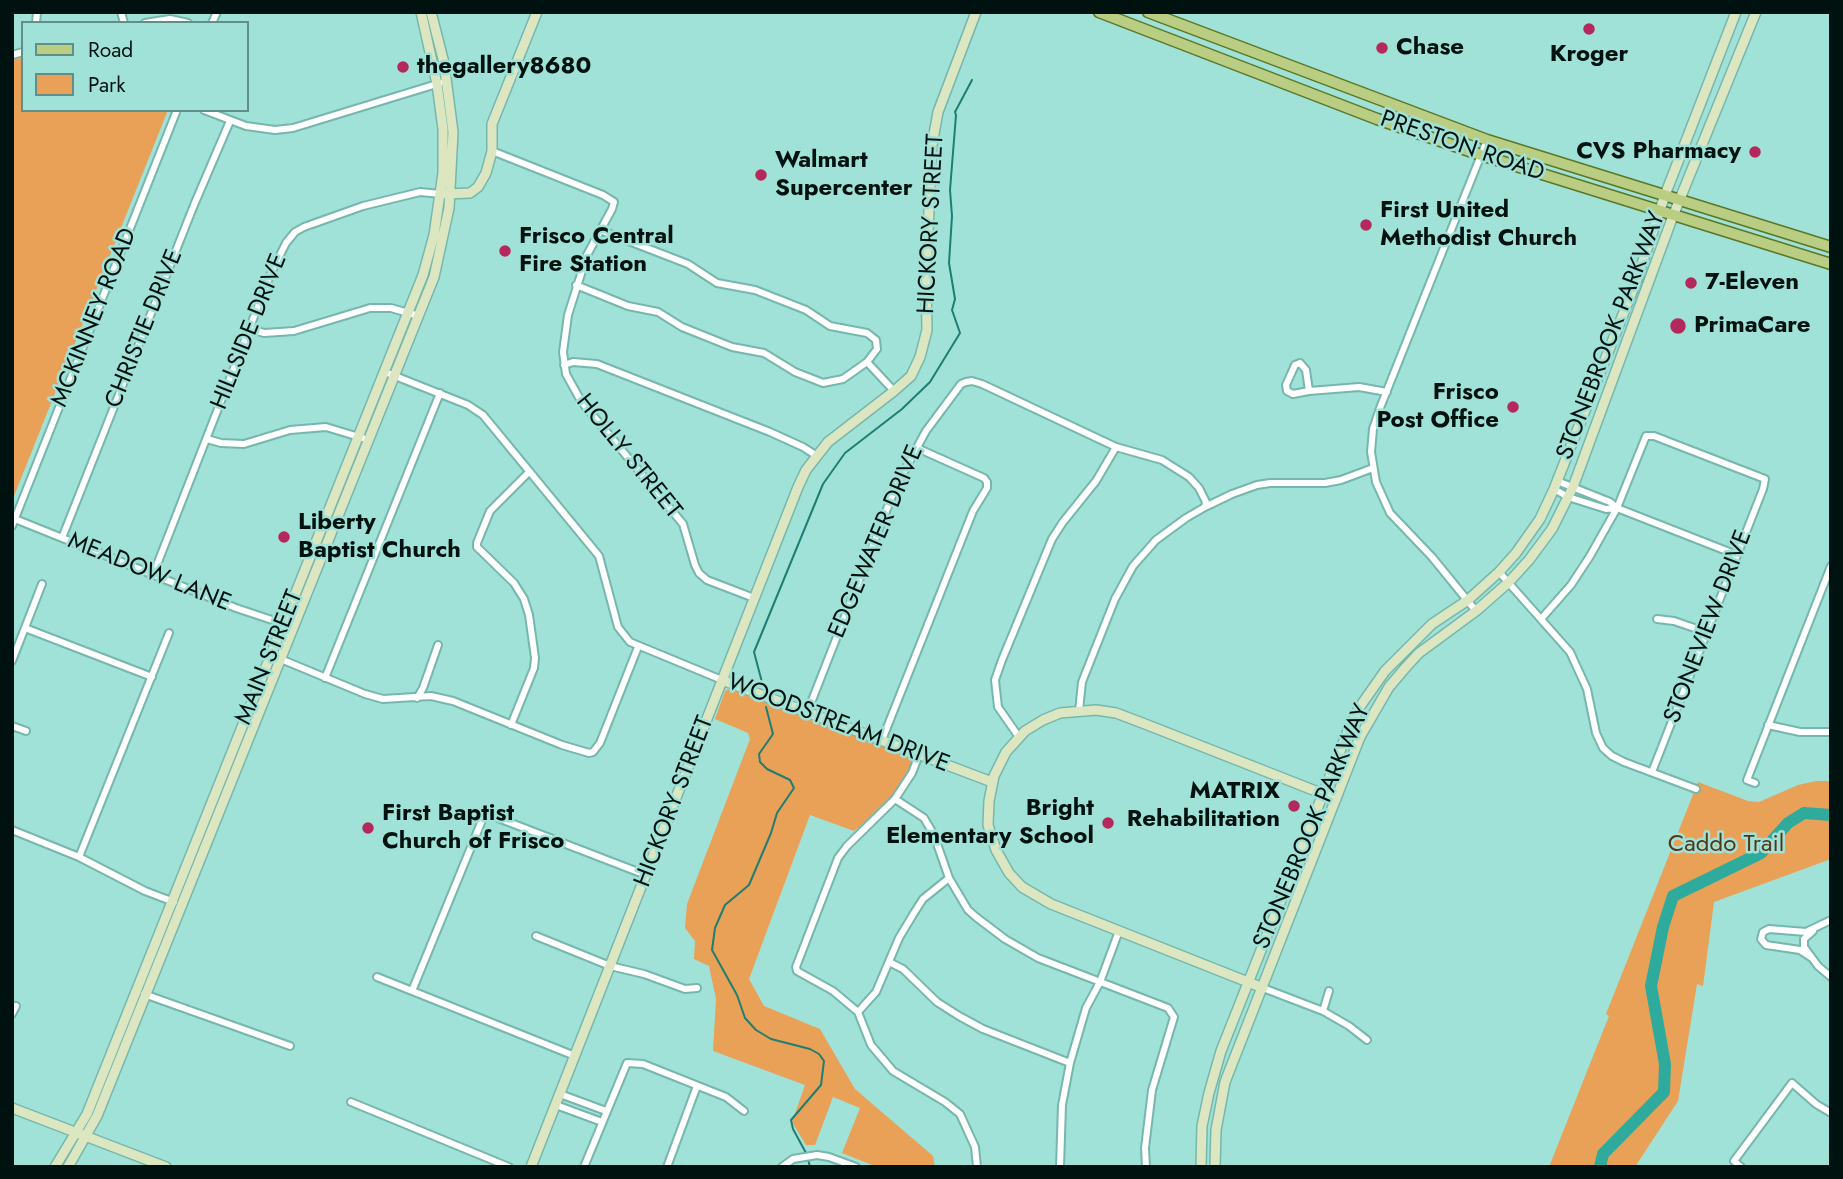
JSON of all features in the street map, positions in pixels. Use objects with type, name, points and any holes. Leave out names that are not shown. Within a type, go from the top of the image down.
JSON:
[{"type":"main road","name":"MAIN STREET","points":[[68,1167],[105,1067],[241,731],[332,534],[369,439],[427,262],[446,194],[443,130],[437,85],[421,12]]},
{"type":"main road","name":"MAIN STREET","points":[[55,1167],[82,1134],[116,1071],[251,735],[284,624],[359,436],[419,316],[440,256],[453,132],[447,82],[431,12]]},
{"type":"main road","points":[[446,194],[470,193],[478,187],[486,173],[492,151],[492,124],[537,12]]},
{"type":"main road","name":"HICKORY STREET","points":[[531,1167],[798,487],[828,442],[911,376],[925,343],[932,145],[938,112],[976,12]]},
{"type":"main road","name":"PRESTON ROAD","points":[[1099,12],[1377,119],[1481,155],[1831,264]]},
{"type":"main road","name":"PRESTON ROAD","points":[[1148,12],[1487,140],[1826,245]]},
{"type":"main road","points":[[1736,12],[1754,16]]},
{"type":"main road","name":"STONEBROOK PARKWAY","points":[[1201,1167],[1202,1126],[1221,1051],[1348,731],[1359,708],[1385,671],[1432,624],[1468,600],[1499,572],[1529,535],[1556,485],[1637,279],[1665,195],[1736,12]]},
{"type":"main road","name":"STONEBROOK PARKWAY","points":[[1215,1167],[1216,1130],[1225,1082],[1360,737],[1393,683],[1419,653],[1476,611],[1509,582],[1552,528],[1573,487],[1673,216],[1754,16]]},
{"type":"main road","points":[[1705,92],[1721,97]]},
{"type":"main road","points":[[1816,260],[1826,245]]},
{"type":"main road","points":[[1615,334],[1629,340]]},
{"type":"main road","points":[[1591,395],[1604,400]]},
{"type":"main road","points":[[322,529],[332,534]]},
{"type":"main road","points":[[1385,671],[1393,683]]},
{"type":"main road","name":"WOODSTREAM DRIVE","points":[[722,680],[992,782]]},
{"type":"main road","points":[[1378,680],[1393,683]]},
{"type":"main road","points":[[1263,988],[1041,900],[1022,887],[1009,873],[996,850],[988,825],[992,782],[1006,752],[1019,737],[1043,720],[1060,713],[1079,711],[1116,713],[1336,799]]},
{"type":"main road","points":[[241,731],[251,735]]},
{"type":"main road","points":[[229,761],[239,765]]},
{"type":"main road","points":[[202,827],[212,831]]},
{"type":"main road","points":[[124,1050],[123,1041],[130,1019],[127,1015]]},
{"type":"main road","points":[[105,1067],[116,1071]]},
{"type":"main road","points":[[12,1108],[166,1167]]},
{"type":"street","points":[[154,21],[176,21]]},
{"type":"street","points":[[209,112],[261,130],[293,128],[447,82]]},
{"type":"street","name":"MCKINNEY ROAD","points":[[14,522],[176,112]]},
{"type":"street","name":"CHRISTIE DRIVE","points":[[62,538],[230,121]]},
{"type":"street","points":[[1476,611],[1432,557],[1390,513],[1376,482],[1371,440],[1387,392],[1487,140]]},
{"type":"street","name":"HOLLY STREET","points":[[492,151],[612,200],[613,206],[587,255],[568,315],[564,365],[569,381],[580,401],[683,524],[699,573],[707,580],[754,597]]},
{"type":"street","name":"HILLSIDE DRIVE","points":[[153,575],[271,274],[295,232],[363,206],[405,195],[420,192],[446,194]]},
{"type":"street","points":[[576,285],[628,306],[658,312],[682,327],[732,347],[764,353],[795,372],[817,381],[837,382],[867,362],[877,349],[878,344],[873,336],[830,326],[806,310],[755,290],[718,283],[693,266],[600,230]]},
{"type":"street","points":[[250,329],[264,333],[293,331],[370,308],[382,307],[419,316]]},
{"type":"street","points":[[564,365],[582,362],[597,365],[769,432],[817,456]]},
{"type":"street","points":[[867,362],[894,391]]},
{"type":"street","points":[[1309,391],[1306,370],[1300,363],[1294,365],[1286,385],[1287,391],[1293,394],[1359,387],[1387,392]]},
{"type":"street","name":"WOODSTREAM DRIVE","points":[[390,374],[468,405],[482,415],[599,556],[618,627],[625,637],[638,647],[722,680]]},
{"type":"street","name":"EDGEWATER DRIVE","points":[[807,713],[896,486],[939,412],[961,384],[972,381],[982,384],[1116,447]]},
{"type":"street","points":[[325,678],[440,393]]},
{"type":"street","points":[[207,439],[244,444],[309,427],[326,427],[369,439]]},
{"type":"street","name":"STONEVIEW DRIVE","points":[[1617,508],[1646,436],[1654,436],[1762,477],[1766,482],[1652,772]]},
{"type":"street","points":[[1019,737],[998,707],[995,680],[1052,539],[1096,481],[1116,447],[1162,460],[1177,468],[1199,488],[1206,502],[1205,507]]},
{"type":"street","points":[[882,740],[973,511],[987,488],[984,478],[917,448]]},
{"type":"street","points":[[1079,711],[1082,682],[1115,599],[1133,566],[1156,540],[1205,507],[1257,485],[1325,483],[1373,468]]},
{"type":"street","points":[[512,725],[534,668],[529,615],[524,599],[514,583],[477,547],[477,543],[490,511],[529,472]]},
{"type":"street","points":[[1556,485],[1573,487],[1610,502],[1617,508],[1737,555]]},
{"type":"street","points":[[1556,485],[1568,497],[1606,509],[1617,508]]},
{"type":"street","points":[[12,500],[21,503]]},
{"type":"street","points":[[1541,619],[1572,585],[1617,508]]},
{"type":"street","name":"MEADOW LANE","points":[[14,522],[284,624]]},
{"type":"street","points":[[1755,783],[1747,780],[1831,566]]},
{"type":"street","points":[[1499,572],[1570,652],[1587,689],[1596,733],[1603,748],[1612,756],[1696,789]]},
{"type":"street","points":[[12,662],[42,584]]},
{"type":"street","points":[[1657,619],[1674,621],[1706,632]]},
{"type":"street","points":[[25,628],[152,677]]},
{"type":"street","points":[[79,857],[169,633]]},
{"type":"street","points":[[418,698],[438,645]]},
{"type":"street","points":[[276,657],[383,699],[432,696],[453,701],[584,753],[593,752],[600,743],[638,647]]},
{"type":"street","points":[[1768,725],[1800,732],[1831,732]]},
{"type":"street","points":[[12,726],[26,731]]},
{"type":"street","points":[[919,755],[912,774],[895,799],[838,858],[797,961],[797,971],[833,991],[858,1012],[871,1045],[893,1072],[946,1102],[960,1114],[975,1147],[978,1167]]},
{"type":"street","points":[[895,799],[924,818],[934,835],[949,878],[968,910],[1005,939],[1038,958],[1168,1008],[1174,1017],[1153,1090],[1145,1148],[1146,1167]]},
{"type":"street","points":[[412,991],[485,813],[646,875]]},
{"type":"street","points":[[12,830],[79,857],[114,876],[182,905]]},
{"type":"street","points":[[858,1012],[876,992],[899,938],[923,899],[949,878]]},
{"type":"street","points":[[1812,958],[1804,942],[1806,936],[1831,920]]},
{"type":"street","points":[[1817,928],[1803,932],[1769,929],[1762,935],[1762,940],[1766,945],[1800,950],[1831,977]]},
{"type":"street","points":[[1060,1167],[1062,1105],[1070,1063],[1086,1008],[1100,982],[1119,931]]},
{"type":"street","points":[[536,936],[610,966],[644,974],[685,989],[697,988]]},
{"type":"street","points":[[888,961],[903,968],[937,1002],[958,1016],[996,1035],[1070,1063]]},
{"type":"street","points":[[377,977],[575,1056]]},
{"type":"street","points":[[1263,988],[1323,1011],[1367,1040]]},
{"type":"street","points":[[136,991],[290,1046]]},
{"type":"street","points":[[1323,1011],[1329,991]]},
{"type":"street","points":[[12,1014],[16,1006]]},
{"type":"street","points":[[584,1167],[627,1063],[643,1064],[726,1097],[744,1111]]},
{"type":"street","points":[[1741,1167],[1734,1161],[1793,1083],[1816,1104],[1831,1113]]},
{"type":"street","points":[[667,1167],[698,1086]]},
{"type":"street","points":[[560,1094],[606,1111]]},
{"type":"street","points":[[351,1102],[509,1167]]},
{"type":"street","points":[[556,1105],[602,1122]]},
{"type":"street","points":[[782,1167],[796,1159],[817,1155],[856,1167]]},
{"type":"green space","points":[[21,54],[21,112],[167,112],[12,501],[12,56]]},
{"type":"green space","points":[[729,689],[878,744],[909,757],[912,761],[889,804],[854,831],[810,815],[749,979],[764,1006],[820,1029],[855,1089],[933,1156],[935,1167],[877,1167],[842,1153],[860,1108],[833,1097],[815,1145],[806,1145],[792,1122],[805,1085],[713,1051],[716,999],[709,966],[694,959],[695,941],[685,928],[687,904],[750,739],[748,733],[715,719],[725,691]]},
{"type":"green space","name":"Caddo Trail","points":[[1831,781],[1831,859],[1714,902],[1703,986],[1697,984],[1678,1101],[1635,1167],[1549,1167],[1698,782],[1748,801],[1759,802],[1798,785]]},
{"type":"waterway","points":[[763,686],[754,652],[823,484],[845,453],[902,409],[930,382],[960,333],[952,310],[955,299],[949,263],[952,216],[950,190],[955,112],[972,80]]},
{"type":"waterway","points":[[766,707],[773,734],[759,754],[760,762],[767,769],[790,780],[794,788],[777,813],[749,885],[725,905],[715,928],[712,950],[737,995],[745,1018],[756,1030],[771,1039],[810,1049],[824,1061],[821,1085],[791,1120],[806,1153]]},
{"type":"waterway","points":[[1600,1167],[1603,1154],[1664,1092],[1665,1064],[1651,986],[1663,927],[1673,896],[1761,853],[1788,823],[1804,813],[1831,815]]},
{"type":"waterway","points":[[808,1159],[810,1167]]},
{"type":"place","name":"Kroger","points":[[1589,29]]},
{"type":"place","name":"Chase","points":[[1382,48]]},
{"type":"place","name":"thegallery8680","points":[[403,67]]},
{"type":"place","name":"CVS Pharmacy","points":[[1755,152]]},
{"type":"place","name":"Walmart Supercenter","points":[[761,175]]},
{"type":"place","name":"First United Methodist Church","points":[[1366,225]]},
{"type":"place","name":"Frisco Central Fire Station","points":[[505,251]]},
{"type":"place","name":"7-Eleven","points":[[1691,283]]},
{"type":"place","name":"PrimaCare","points":[[1678,326]]},
{"type":"place","name":"Frisco Post Office","points":[[1513,407]]},
{"type":"place","name":"Liberty Baptist Church","points":[[284,537]]},
{"type":"place","name":"MATRIX Rehabilitation","points":[[1294,806]]},
{"type":"place","name":"Bright Elementary School","points":[[1108,823]]},
{"type":"place","name":"First Baptist Church of Frisco","points":[[368,828]]}]
